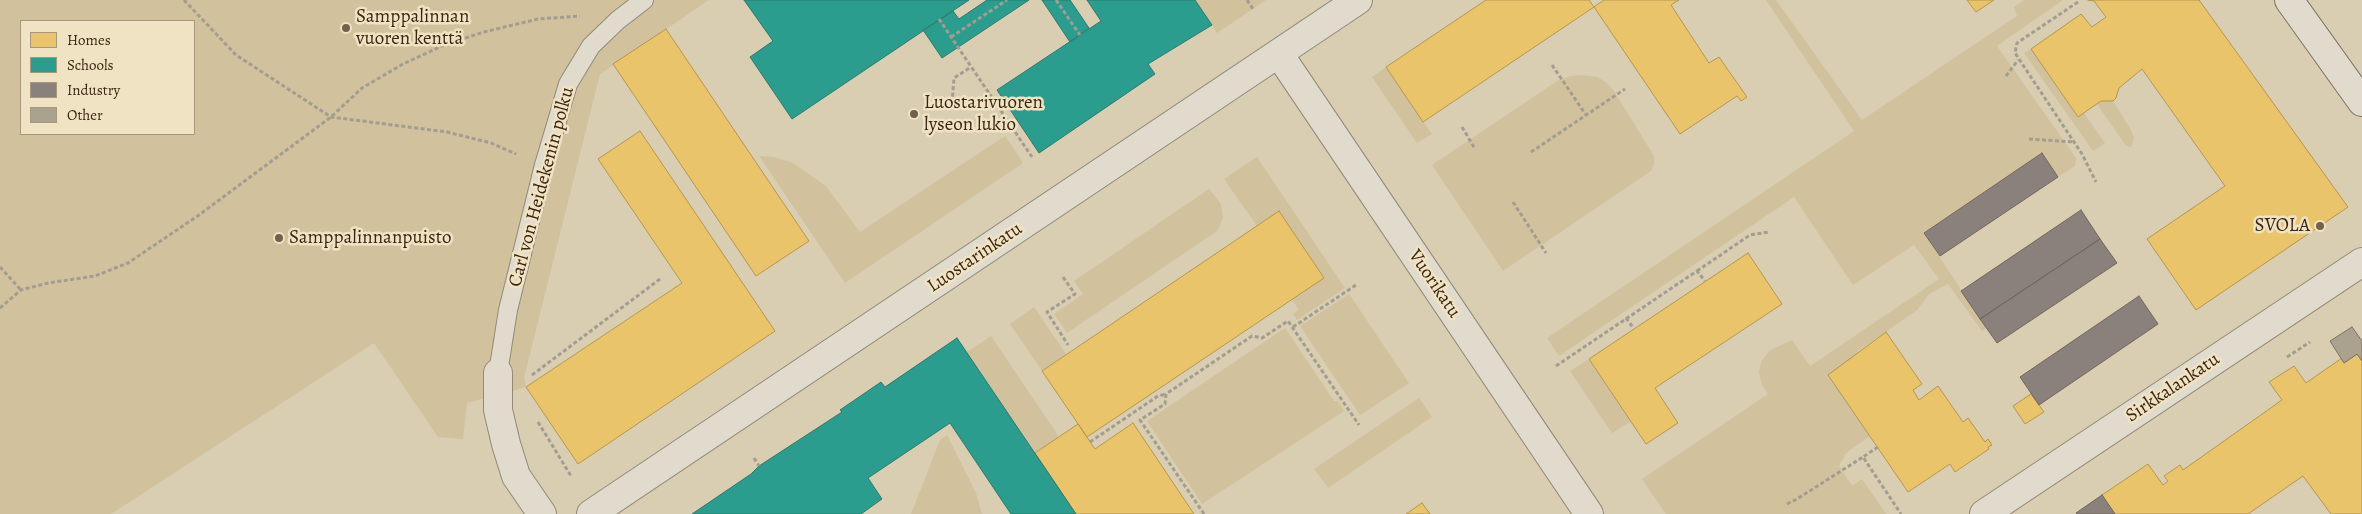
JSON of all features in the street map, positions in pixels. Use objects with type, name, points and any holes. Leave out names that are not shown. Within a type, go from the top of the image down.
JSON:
[{"type":"street","name":"Luostarinkatu","points":[[591,514],[1358,0]]},
{"type":"street","points":[[2289,0],[2362,102]]},
{"type":"street","name":"Vuorikatu","points":[[1279,54],[1589,514]]},
{"type":"street","name":"Sirkkalankatu","points":[[1984,514],[2362,262]]},
{"type":"street","points":[[498,373],[498,410],[506,444],[516,476],[542,514]]},
{"type":"lane","name":"Carl von Heidekenin polku","points":[[498,373],[508,310],[544,165],[568,84],[591,46],[618,20],[644,0]]},
{"type":"path","points":[[184,0],[236,55],[331,117],[447,132],[491,143],[544,165]]},
{"type":"path","points":[[951,37],[1007,0]]},
{"type":"path","points":[[1056,0],[1080,35]]},
{"type":"path","points":[[1247,0],[1253,9]]},
{"type":"path","points":[[2078,2],[2017,43],[2014,53],[2074,142],[2096,182]]},
{"type":"path","points":[[0,308],[21,290],[48,283],[95,276],[128,263],[199,215],[331,117],[362,88],[403,64],[444,45],[484,32],[538,20],[575,15],[618,20]]},
{"type":"path","points":[[939,20],[1032,158]]},
{"type":"path","points":[[2006,76],[2018,60]]},
{"type":"path","points":[[1552,66],[1586,115]]},
{"type":"path","points":[[952,103],[954,78],[971,67]]},
{"type":"path","points":[[1531,152],[1625,89]]},
{"type":"path","points":[[1462,128],[1475,148]]},
{"type":"path","points":[[2029,139],[2074,142]]},
{"type":"path","points":[[1513,202],[1546,253]]},
{"type":"path","points":[[1556,366],[1750,235],[1769,232]]},
{"type":"path","points":[[0,267],[21,290]]},
{"type":"path","points":[[1697,270],[1705,281]]},
{"type":"path","points":[[1063,277],[1075,294],[1047,312],[1068,345]]},
{"type":"path","points":[[524,381],[660,280]]},
{"type":"path","points":[[1293,327],[1356,285]]},
{"type":"path","points":[[1626,318],[1634,329]]},
{"type":"path","points":[[1090,442],[1252,336],[1262,338],[1288,321],[1359,425]]},
{"type":"path","points":[[2287,357],[2310,342]]},
{"type":"path","points":[[1166,394],[1165,404],[1140,420],[1204,514]]},
{"type":"path","points":[[536,419],[571,476]]},
{"type":"path","points":[[1787,504],[1878,448]]},
{"type":"path","points":[[1863,457],[1901,514]]},
{"type":"path","points":[[754,458],[759,466]]},
{"type":"shaded area","name":"Samppalinnanpuisto","points":[[0,0],[709,0],[600,74],[524,378],[526,387],[467,403],[463,439],[438,437],[374,343],[111,514],[0,514]]},
{"type":"shaded area","points":[[1195,0],[1266,0],[1217,33]]},
{"type":"shaded area","points":[[1766,0],[1776,0],[1862,120],[2017,16],[2014,7],[2024,0],[2063,0],[1997,46],[2076,158],[2075,166],[2058,177],[2042,153],[1924,233],[1986,328],[1982,331],[1948,284],[1929,294],[1917,310],[1858,351],[1870,436],[1846,453],[1839,466],[1852,486],[1862,479],[1886,514],[1666,514],[1642,479],[1768,394],[1762,385],[1759,373],[1761,362],[1769,351],[1792,340],[1810,366],[1939,279],[1914,245],[1853,285],[1794,197],[1559,356],[1547,338],[1854,131]]},
{"type":"shaded area","points":[[2031,49],[2078,116],[2084,113],[2105,143],[2093,151],[2024,53]]},
{"type":"shaded area","points":[[1386,67],[1432,134],[1417,143],[1372,77]]},
{"type":"shaded area","points":[[1570,76],[1597,77],[1607,83],[1614,91],[1654,156],[1654,165],[1651,171],[1503,271],[1432,165],[1557,81]]},
{"type":"shaded area","points":[[2101,101],[2113,101],[2131,130],[2134,138],[2132,146],[2128,147],[2124,143],[2097,104]]},
{"type":"shaded area","points":[[1005,136],[1023,163],[845,283],[759,156],[774,157],[793,163],[826,186],[860,232]]},
{"type":"shaded area","points":[[1257,157],[1345,288],[1297,320],[1293,314],[1299,309],[1291,299],[1257,226],[1224,179]]},
{"type":"shaded area","points":[[1209,189],[1221,204],[1223,218],[1217,231],[1067,333],[1054,314],[1083,294],[1074,281]]},
{"type":"shaded area","points":[[1349,294],[1409,383],[1360,415],[1300,326]]},
{"type":"shaded area","points":[[1034,307],[1066,354],[1042,371],[1010,324]]},
{"type":"shaded area","points":[[1285,328],[1334,401],[1338,401],[1344,411],[1202,504],[1147,421]]},
{"type":"shaded area","points":[[991,336],[1059,437],[1035,453],[967,352]]},
{"type":"shaded area","points":[[1589,359],[1631,421],[1612,433],[1570,371]]},
{"type":"shaded area","points":[[1419,398],[1432,417],[1328,488],[1314,469]]},
{"type":"shaded area","points":[[947,435],[976,493],[982,514],[911,514],[940,440]]},
{"type":"building: Homes","points":[[1486,0],[1589,0],[1594,7],[1423,122],[1386,67]]},
{"type":"building: Homes","points":[[1604,0],[1679,0],[1671,5],[1709,63],[1719,57],[1747,97],[1741,101],[1737,96],[1680,134],[1594,7]]},
{"type":"building: Homes","points":[[1967,0],[1994,0],[1976,12]]},
{"type":"building: Homes","points":[[2088,0],[2199,0],[2348,207],[2196,310],[2147,239],[2225,186],[2142,69],[2119,88],[2113,101],[2101,101],[2078,117],[2031,49],[2081,14],[2092,27],[2106,17],[2094,1]]},
{"type":"building: Homes","points":[[666,29],[809,241],[756,276],[613,64]]},
{"type":"building: Homes","points":[[640,131],[775,331],[578,464],[526,387],[682,283],[598,159]]},
{"type":"building: Homes","points":[[1279,211],[1324,278],[1087,437],[1042,371]]},
{"type":"building: Homes","points":[[1748,253],[1782,304],[1655,388],[1678,423],[1646,444],[1589,359]]},
{"type":"building: Homes","points":[[1886,332],[1922,384],[1913,390],[1919,400],[1938,386],[1963,422],[1968,418],[1985,442],[1988,439],[1992,445],[1955,472],[1950,464],[1908,492],[1828,375]]},
{"type":"building: Homes","points":[[2357,354],[2362,361],[2362,514],[2331,514],[2303,476],[2248,514],[2115,514],[2102,495],[2148,464],[2163,485],[2168,481],[2164,476],[2180,465],[2183,470],[2282,400],[2269,382],[2294,366],[2306,383],[2342,358],[2344,363]]},
{"type":"building: Homes","points":[[2031,394],[2044,412],[2025,424],[2013,406]]},
{"type":"building: Homes","points":[[1133,423],[1194,514],[1076,514],[1035,453],[1078,424],[1095,449]]},
{"type":"building: Homes","points":[[1422,503],[1430,514],[1406,514]]},
{"type":"building: Schools","points":[[744,0],[969,0],[792,119],[750,57],[773,41]]},
{"type":"building: Schools","points":[[987,0],[1029,0],[942,58],[923,30],[953,11],[959,19]]},
{"type":"building: Schools","points":[[1042,0],[1070,0],[1089,28],[1070,42]]},
{"type":"building: Schools","points":[[1087,0],[1195,0],[1212,25],[1148,64],[1155,74],[1039,153],[997,90],[1101,21]]},
{"type":"building: Schools","points":[[957,338],[1076,514],[1011,514],[950,423],[868,478],[882,499],[861,514],[692,514],[751,474],[759,466],[842,412],[840,410],[881,382],[885,387]]},
{"type":"building: Industry","points":[[2042,153],[2058,177],[1940,256],[1924,233]]},
{"type":"building: Industry","points":[[2081,210],[2100,239],[1980,319],[1961,291]]},
{"type":"building: Industry","points":[[2100,239],[2117,263],[1997,343],[1980,319]]},
{"type":"building: Industry","points":[[2139,296],[2158,324],[2039,405],[2020,377]]},
{"type":"building: Industry","points":[[2102,495],[2115,514],[2076,513]]},
{"type":"building: Other","points":[[2352,327],[2362,341],[2362,361],[2357,354],[2344,363],[2330,341]]},
{"type":"place","name":"Samppalinnan vuoren kenttä","points":[[346,28]]},
{"type":"place","name":"Luostarivuoren lyseon lukio","points":[[914,114]]},
{"type":"place","name":"SVOLA","points":[[2320,226]]},
{"type":"place","name":"Samppalinnanpuisto","points":[[279,238]]}]
